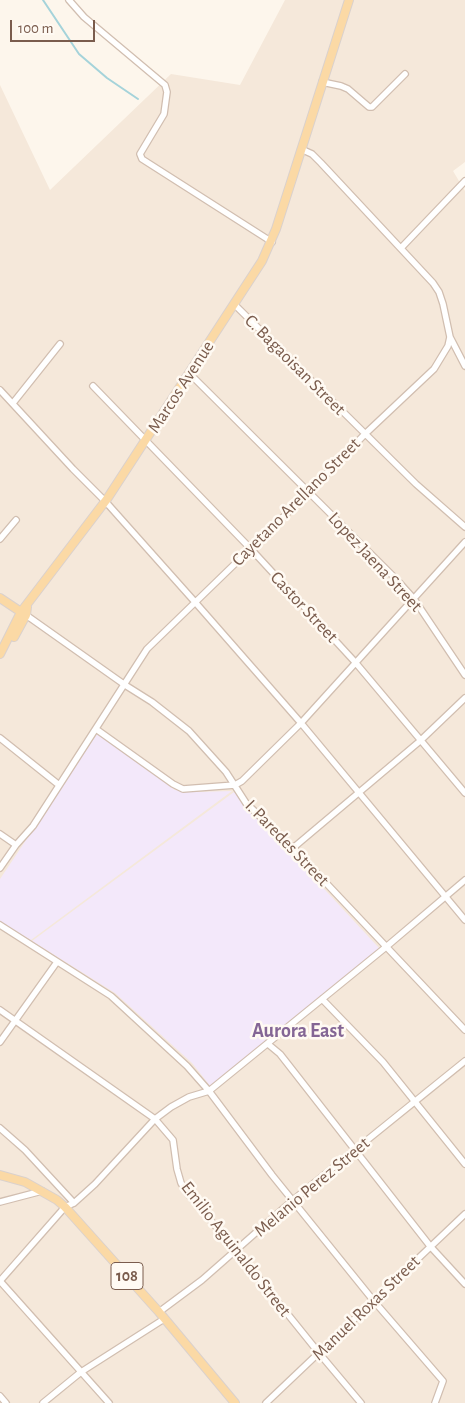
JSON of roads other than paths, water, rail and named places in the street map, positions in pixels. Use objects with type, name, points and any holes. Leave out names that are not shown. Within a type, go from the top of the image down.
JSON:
[{"type":"main road","name":"Marcos Avenue","points":[[0,654],[25,611],[105,501],[190,374],[262,261],[272,242],[349,0]]},
{"type":"main road","points":[[0,598],[25,611]]},
{"type":"main road","name":"Marcos Avenue","points":[[0,662],[25,611]]},
{"type":"main road","name":"108","points":[[0,1175],[25,1182],[65,1207],[235,1403]]},
{"type":"street","points":[[69,0],[84,17],[165,85],[167,92],[164,114],[140,154],[142,159],[272,242]]},
{"type":"street","points":[[322,82],[348,89],[365,105],[372,108],[405,74]]},
{"type":"street","points":[[301,149],[312,154],[321,163],[433,283],[439,292],[450,337],[465,366]]},
{"type":"street","points":[[401,248],[465,181]]},
{"type":"street","name":"C. Bagaoisan Street","points":[[235,305],[416,484],[465,527]]},
{"type":"street","name":"Cayetano Arellano Street","points":[[0,868],[16,845],[33,826],[147,649],[309,492],[365,434],[434,369],[448,346],[450,337]]},
{"type":"street","points":[[12,403],[60,344]]},
{"type":"street","name":"Lopez Jaena Street","points":[[190,374],[396,579],[414,600],[465,675]]},
{"type":"street","name":"Castor Street","points":[[93,386],[250,548],[355,662],[465,793]]},
{"type":"street","points":[[0,390],[105,501],[196,602],[301,723],[447,896],[465,920]]},
{"type":"street","points":[[0,539],[16,520]]},
{"type":"street","points":[[96,729],[182,789],[235,785],[242,781],[301,723],[465,542]]},
{"type":"street","name":"I. Paredes Street","points":[[25,611],[125,685],[152,702],[189,731],[226,772],[246,803],[293,848],[465,1030]]},
{"type":"street","points":[[293,848],[358,791],[420,741],[465,698]]},
{"type":"street","points":[[0,738],[59,786]]},
{"type":"street","points":[[0,834],[16,845]]},
{"type":"street","points":[[109,1403],[0,1281],[65,1207],[74,1202],[106,1174],[155,1119],[189,1097],[209,1091],[465,880]]},
{"type":"street","points":[[0,925],[111,996],[187,1066],[209,1091],[272,1175],[373,1300],[443,1381],[435,1403]]},
{"type":"street","points":[[0,1042],[57,962]]},
{"type":"street","points":[[322,999],[383,1062],[465,1164]]},
{"type":"street","name":"Emilio Aguinaldo Street","points":[[0,1010],[155,1119],[173,1140],[177,1169],[181,1183],[188,1194],[360,1403]]},
{"type":"street","points":[[268,1044],[280,1054],[430,1246],[465,1284]]},
{"type":"street","name":"Melanio Perez Street","points":[[43,1403],[81,1372],[161,1316],[293,1200],[465,1061]]},
{"type":"street","points":[[0,1128],[25,1150],[74,1202]]},
{"type":"street","points":[[0,1202],[42,1191]]},
{"type":"street","name":"Manuel Roxas Street","points":[[266,1403],[465,1214]]},
{"type":"street","points":[[0,1396],[6,1403]]},
{"type":"waterway","points":[[43,0],[79,54],[107,78],[138,99]]},
{"type":"district","name":"Aurora East","points":[[298,1031]]}]
